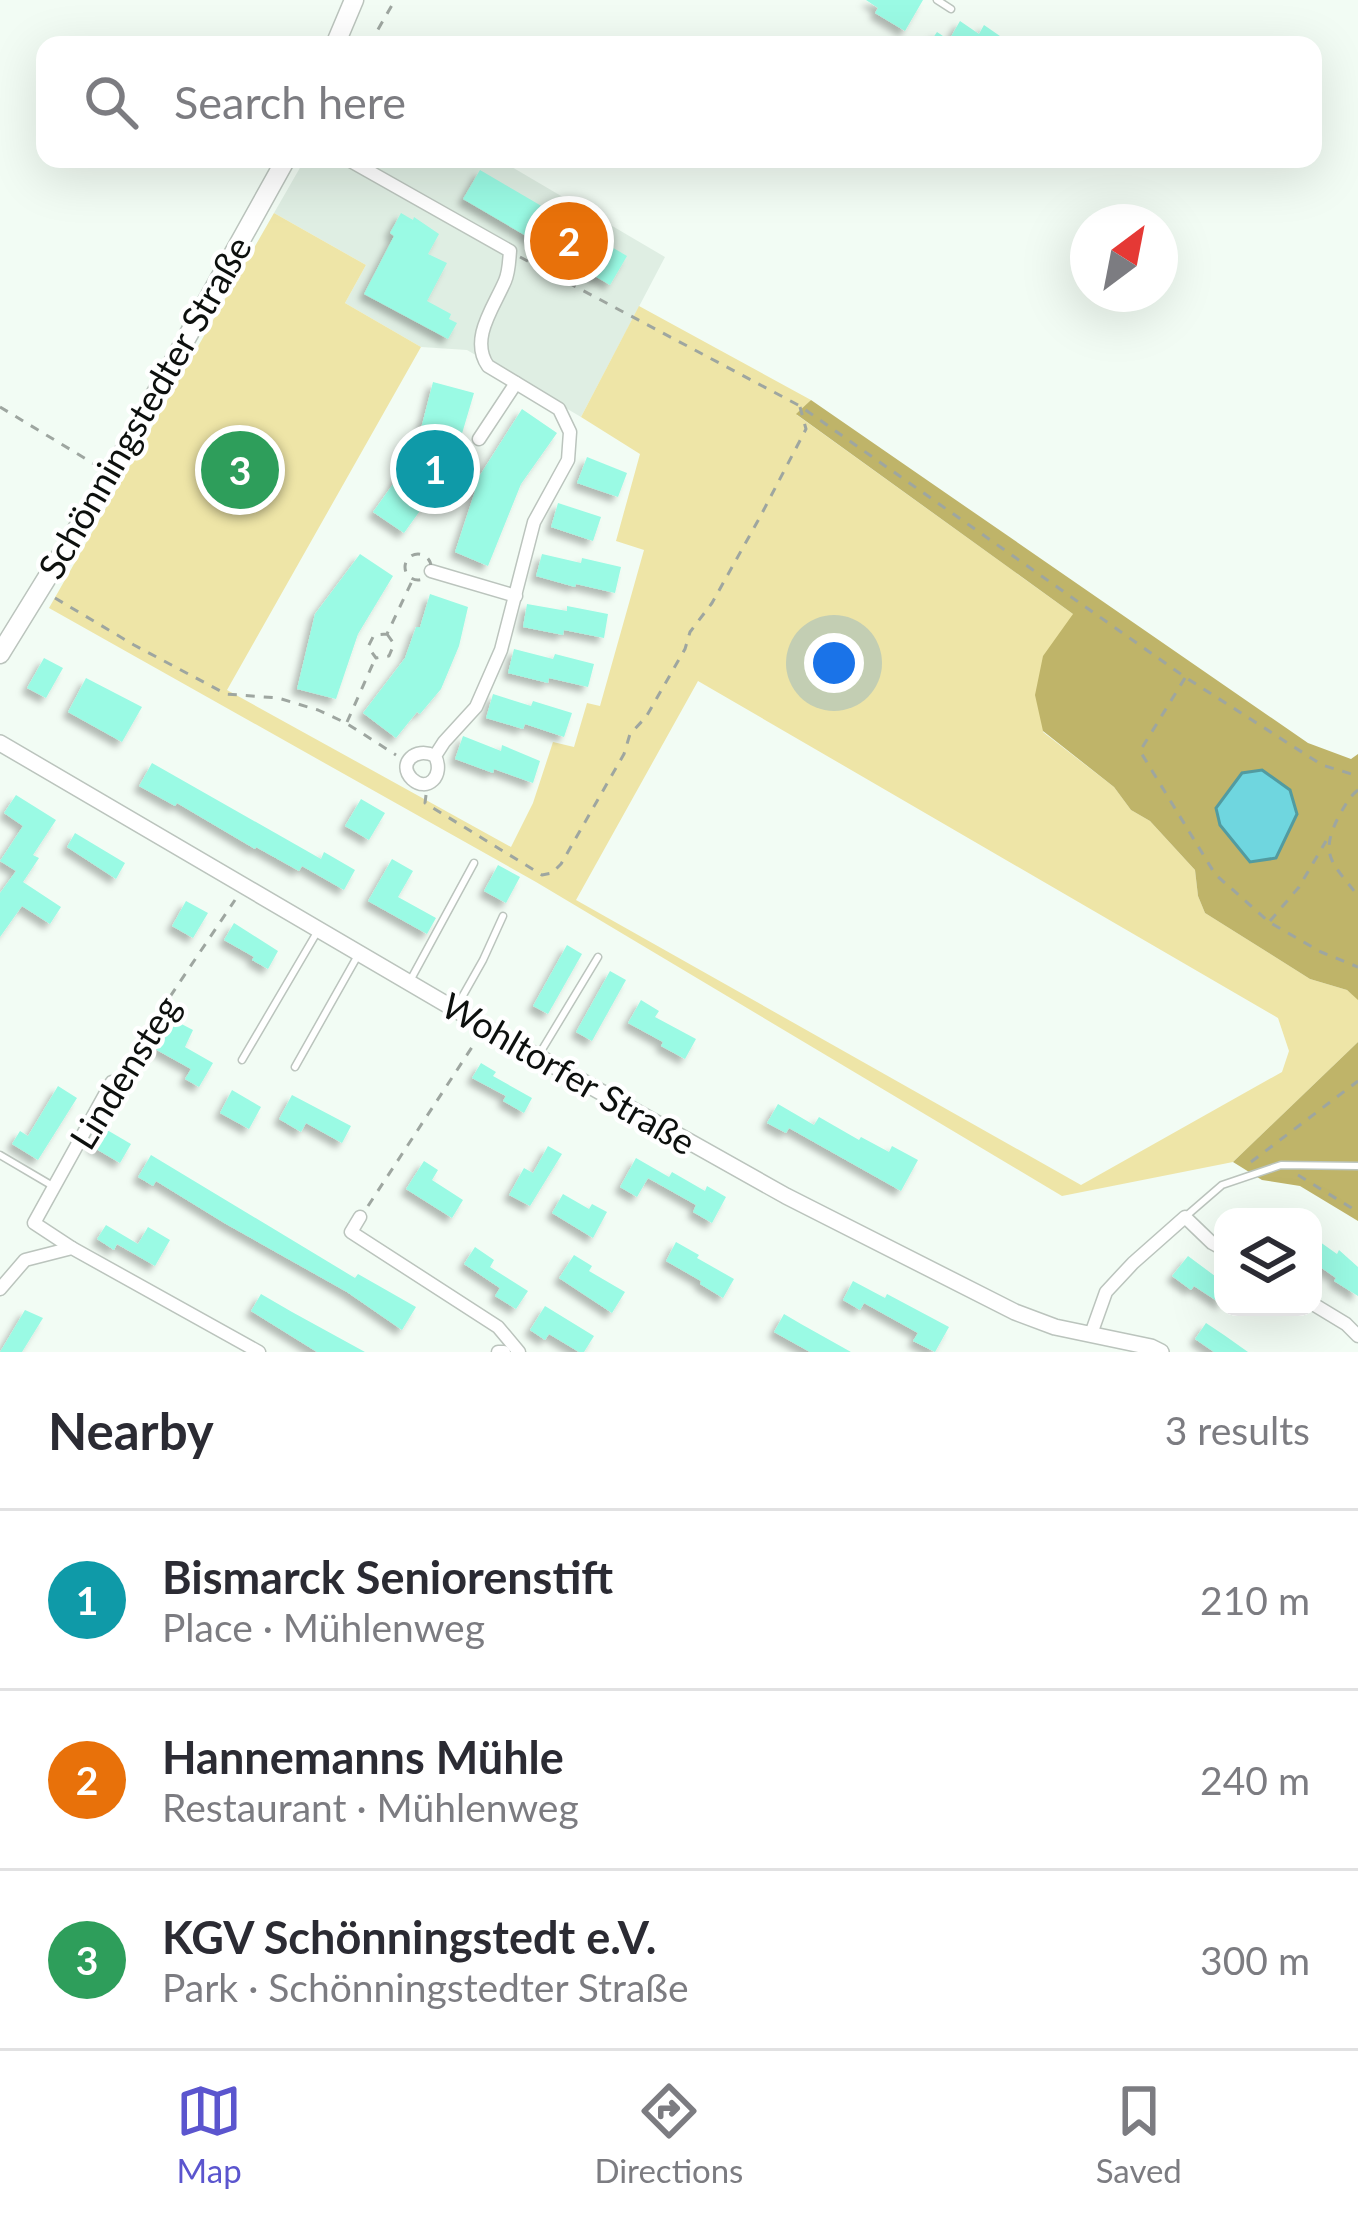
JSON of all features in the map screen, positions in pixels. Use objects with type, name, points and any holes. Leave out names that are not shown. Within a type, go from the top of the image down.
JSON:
[{"type":"main road","points":[[338,36],[354,0]]},
{"type":"main road","name":"Schönningstedter Straße","points":[[0,654],[111,474],[281,168]]},
{"type":"street","points":[[363,168],[510,251],[506,279],[482,332],[481,356],[488,366],[560,409],[570,432],[568,460],[534,522],[501,650],[476,707],[435,755]]},
{"type":"street","points":[[479,439],[516,383]]},
{"type":"street","points":[[430,572],[516,596]]},
{"type":"street","name":"Wohltorfer Straße","points":[[0,743],[485,1027],[786,1196],[1015,1312],[1055,1327],[1161,1352]]},
{"type":"street","points":[[420,751],[435,755],[440,763],[440,772],[428,783],[412,779],[408,771],[412,755],[420,751]]},
{"type":"street","name":"Lindensteg","points":[[72,1248],[34,1223],[112,1082]]},
{"type":"street","points":[[360,1217],[351,1232],[498,1327],[519,1352]]},
{"type":"street","points":[[1091,1334],[1106,1292],[1185,1217],[1214,1244]]},
{"type":"street","points":[[0,1289],[26,1260],[72,1248],[259,1352]]},
{"type":"street","points":[[1322,1309],[1358,1336]]},
{"type":"lane","points":[[937,0],[951,9]]},
{"type":"lane","points":[[410,982],[474,863]]},
{"type":"lane","points":[[455,1009],[503,916]]},
{"type":"lane","points":[[242,1060],[319,930]]},
{"type":"lane","points":[[295,1067],[359,953]]},
{"type":"lane","points":[[538,1056],[598,957]]},
{"type":"lane","points":[[0,1155],[55,1186]]},
{"type":"lane","points":[[1185,1217],[1222,1185],[1281,1165],[1358,1166]]},
{"type":"path","points":[[374,36],[395,0]]},
{"type":"path","points":[[510,251],[800,406],[1186,676],[1322,766],[1358,776]]},
{"type":"path","points":[[428,783],[425,802],[542,875],[561,864],[624,754],[629,734],[646,717],[686,649],[690,632],[760,518],[806,428],[800,406]]},
{"type":"path","points":[[0,407],[111,474]]},
{"type":"path","points":[[387,634],[413,579]]},
{"type":"path","points":[[38,588],[226,694],[278,698],[318,710],[408,763]]},
{"type":"path","points":[[387,634],[393,651],[376,658],[370,640],[387,634]]},
{"type":"path","points":[[346,723],[376,658]]},
{"type":"path","points":[[1186,676],[1140,751],[1215,874],[1269,922],[1358,967]]},
{"type":"path","points":[[1269,922],[1299,887],[1350,795],[1358,790]]},
{"type":"path","points":[[1328,839],[1331,862],[1358,896]]},
{"type":"path","name":"Lindensteg","points":[[112,1082],[244,886]]},
{"type":"path","points":[[360,1217],[485,1027]]},
{"type":"path","points":[[1222,1185],[1358,1081]]},
{"type":"path","points":[[1281,1165],[1358,1212]]},
{"type":"shaded area","points":[[300,168],[513,168],[665,257],[581,417],[467,350],[421,347],[345,303],[366,265],[274,213]]},
{"type":"shaded area","points":[[274,213],[366,265],[345,303],[421,347],[227,690],[511,847],[533,803],[553,742],[574,747],[587,703],[600,706],[644,550],[616,541],[640,454],[581,417],[639,306],[811,400],[797,415],[1073,614],[1043,732],[1114,787],[1131,810],[1150,821],[1195,870],[1205,913],[1310,979],[1347,990],[1358,999],[1358,1042],[1233,1162],[1062,1196],[536,882],[49,608]],"holes":[[[698,681],[1278,1018],[1289,1051],[1282,1072],[1081,1185],[576,900]]]},
{"type":"shaded area","points":[[811,400],[1308,743],[1351,759],[1358,754],[1358,1000],[1347,990],[1310,979],[1205,913],[1195,870],[1150,821],[1131,810],[1114,787],[1043,731],[1035,695],[1043,656],[1073,614],[796,414]]},
{"type":"shaded area","points":[[1358,1042],[1358,1221],[1300,1186],[1262,1180],[1233,1162]]},
{"type":"water","points":[[1262,770],[1290,790],[1297,814],[1276,858],[1250,862],[1220,825],[1216,808],[1242,773]]},
{"type":"building","points":[[866,0],[923,0],[905,31],[875,13],[878,8]]},
{"type":"building","points":[[960,21],[979,34],[984,25],[1000,36],[951,36]]},
{"type":"building","points":[[480,170],[627,256],[610,285],[463,199]]},
{"type":"building","points":[[401,213],[439,234],[428,254],[447,263],[427,301],[451,314],[449,319],[457,323],[448,339],[364,294]]},
{"type":"building","points":[[433,382],[474,393],[453,464],[480,475],[522,409],[557,433],[521,484],[488,566],[455,552],[475,491],[460,483],[445,476],[404,533],[373,512],[408,463]]},
{"type":"building","points":[[587,457],[627,473],[618,497],[577,483]]},
{"type":"building","points":[[558,503],[601,517],[593,541],[551,527]]},
{"type":"building","points":[[360,554],[393,576],[358,634],[336,699],[297,689],[315,614]]},
{"type":"building","points":[[542,554],[621,567],[615,593],[536,576]]},
{"type":"building","points":[[430,594],[468,607],[459,646],[441,689],[396,738],[363,713],[405,658]]},
{"type":"building","points":[[527,604],[608,614],[604,638],[523,627]]},
{"type":"building","points":[[514,649],[594,664],[588,687],[508,673]]},
{"type":"building","points":[[44,658],[63,668],[46,698],[27,688]]},
{"type":"building","points":[[86,678],[142,707],[122,742],[68,712]]},
{"type":"building","points":[[493,694],[572,713],[564,737],[486,718]]},
{"type":"building","points":[[463,736],[540,761],[533,783],[455,759]]},
{"type":"building","points":[[152,763],[321,859],[324,852],[355,870],[344,890],[302,866],[299,871],[255,849],[139,786]]},
{"type":"building","points":[[16,795],[56,820],[33,855],[39,858],[23,882],[61,907],[50,924],[22,906],[0,937],[0,893],[16,871],[0,861],[23,826],[4,813]]},
{"type":"building","points":[[361,799],[385,813],[369,840],[345,826]]},
{"type":"building","points":[[75,833],[125,863],[116,879],[67,847]]},
{"type":"building","points":[[392,859],[413,871],[398,897],[436,918],[427,934],[368,901]]},
{"type":"building","points":[[498,865],[520,877],[506,903],[484,891]]},
{"type":"building","points":[[186,901],[208,913],[193,938],[172,926]]},
{"type":"building","points":[[234,923],[278,951],[268,969],[224,940]]},
{"type":"building","points":[[567,945],[582,954],[548,1014],[533,1006]]},
{"type":"building","points":[[610,971],[626,980],[592,1041],[576,1032]]},
{"type":"building","points":[[641,1000],[659,1011],[655,1017],[696,1039],[685,1059],[628,1023]]},
{"type":"building","points":[[172,1019],[193,1030],[185,1047],[213,1063],[199,1087],[185,1079],[191,1069],[155,1049]]},
{"type":"building","points":[[481,1063],[496,1072],[493,1076],[532,1098],[524,1113],[503,1101],[506,1096],[472,1078]]},
{"type":"building","points":[[58,1086],[77,1098],[38,1160],[12,1144],[20,1131],[28,1136]]},
{"type":"building","points":[[232,1090],[261,1107],[249,1129],[220,1113]]},
{"type":"building","points":[[292,1095],[351,1126],[342,1143],[306,1123],[301,1132],[279,1119]]},
{"type":"building","points":[[778,1104],[814,1125],[819,1117],[859,1140],[889,1152],[892,1146],[918,1160],[901,1191],[789,1128],[786,1133],[767,1123]]},
{"type":"building","points":[[102,1127],[131,1144],[120,1163],[91,1146]]},
{"type":"building","points":[[548,1146],[562,1154],[530,1206],[509,1195],[524,1168],[533,1173]]},
{"type":"building","points":[[151,1155],[355,1278],[358,1274],[416,1307],[402,1330],[347,1292],[156,1181],[153,1186],[138,1177]]},
{"type":"building","points":[[636,1158],[669,1177],[672,1172],[726,1197],[712,1223],[693,1212],[696,1205],[648,1178],[637,1197],[620,1187]]},
{"type":"building","points":[[424,1161],[438,1170],[432,1180],[463,1200],[452,1218],[406,1189]]},
{"type":"building","points":[[563,1194],[589,1209],[592,1204],[607,1212],[593,1238],[552,1213]]},
{"type":"building","points":[[106,1225],[138,1244],[148,1227],[170,1240],[155,1266],[117,1244],[114,1250],[97,1239]]},
{"type":"building","points":[[676,1242],[734,1279],[723,1298],[666,1261]]},
{"type":"building","points":[[1322,1243],[1337,1254],[1339,1250],[1358,1267],[1358,1296],[1322,1268]]},
{"type":"building","points":[[475,1247],[494,1260],[490,1267],[528,1291],[516,1309],[495,1296],[500,1288],[464,1264]]},
{"type":"building","points":[[574,1255],[592,1266],[589,1271],[625,1292],[612,1313],[559,1278]]},
{"type":"building","points":[[1188,1256],[1214,1275],[1214,1299],[1194,1286],[1191,1290],[1172,1276]]},
{"type":"building","points":[[853,1281],[949,1327],[935,1352],[913,1341],[918,1333],[864,1303],[860,1310],[843,1300]]},
{"type":"building","points":[[261,1294],[365,1352],[317,1352],[251,1311]]},
{"type":"building","points":[[545,1306],[594,1336],[584,1352],[549,1334],[545,1340],[530,1330]]},
{"type":"building","points":[[25,1310],[43,1318],[22,1352],[0,1352]]},
{"type":"building","points":[[784,1314],[851,1352],[810,1352],[774,1332]]},
{"type":"building","points":[[1206,1323],[1248,1352],[1214,1352],[1195,1339]]},
{"type":"place","name":"Hannemanns Mühle","points":[[569,241]]},
{"type":"place","name":"Bismarck Seniorenstift","points":[[435,469]]},
{"type":"place","name":"KGV Schönningstedt e.V.","points":[[240,470]]}]
